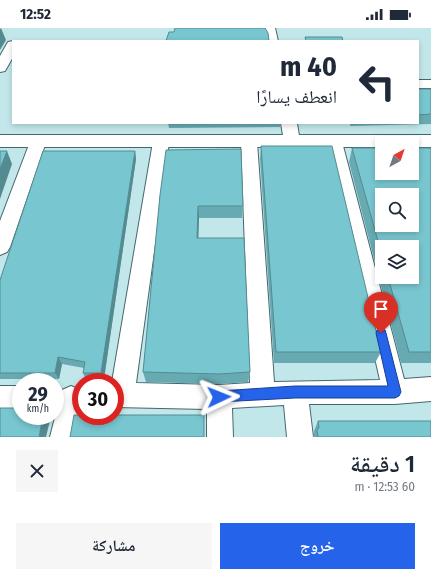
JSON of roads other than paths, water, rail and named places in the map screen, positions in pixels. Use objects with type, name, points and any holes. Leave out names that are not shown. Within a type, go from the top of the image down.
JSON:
[{"type":"street","points":[[269,28],[272,40]]},
{"type":"street","points":[[0,68],[12,48]]},
{"type":"street","points":[[419,84],[431,84]]},
{"type":"street","points":[[289,124],[292,142]]},
{"type":"street","points":[[0,142],[430,143]]},
{"type":"street","points":[[0,247],[38,142]]},
{"type":"street","points":[[122,373],[161,142]]},
{"type":"street","points":[[249,142],[263,395]]},
{"type":"street","points":[[334,142],[395,392]]},
{"type":"street","points":[[124,395],[219,397],[295,392],[395,392],[431,389]]},
{"type":"street","points":[[295,392],[300,437]]},
{"type":"street","points":[[219,397],[220,437]]},
{"type":"street","points":[[0,398],[12,398]]},
{"type":"street","points":[[63,437],[69,398]]}]
